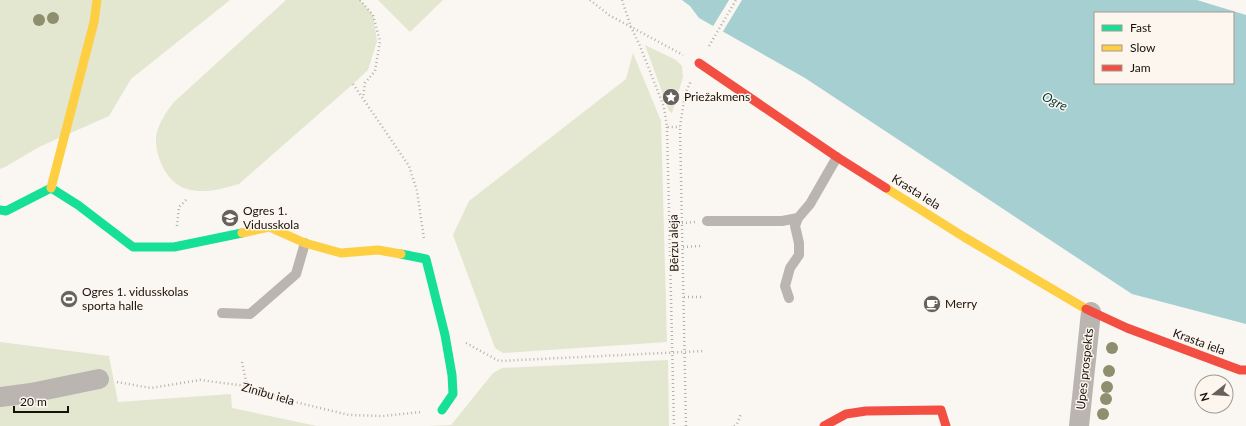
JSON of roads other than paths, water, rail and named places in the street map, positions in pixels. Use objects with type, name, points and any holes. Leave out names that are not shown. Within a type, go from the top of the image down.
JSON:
[{"type":"street","points":[[0,210],[6,211],[50,188],[94,22],[97,0]]},
{"type":"street","name":"Krasta iela","points":[[699,63],[837,157],[964,237],[1091,312],[1127,328],[1240,370],[1246,370]]},
{"type":"street","points":[[50,188],[78,205],[133,247],[174,247],[224,238],[269,227],[305,243],[341,253],[378,250],[426,259],[445,335],[452,375],[453,394],[442,410]]},
{"type":"street","name":"Upes prospekts","points":[[1078,426],[1091,312]]},
{"type":"street","points":[[0,397],[31,393],[99,379]]},
{"type":"street","points":[[824,426],[846,414],[866,411],[941,410],[946,426]]},
{"type":"lane","points":[[789,298],[785,286],[790,268],[799,255],[800,243],[796,226],[798,218],[810,204],[837,157]]},
{"type":"lane","points":[[707,221],[782,221],[798,218]]},
{"type":"lane","points":[[222,313],[250,314],[296,274],[305,243]]},
{"type":"water","name":"Ogre","points":[[682,0],[1197,0],[1246,15],[1246,324],[1132,294],[805,78],[699,18],[690,6]]},
{"type":"place","name":"Priežakmens","points":[[671,97]]},
{"type":"place","name":"Ogres 1. Vidusskola","points":[[230,218]]},
{"type":"place","name":"Ogres 1. vidusskolas sporta halle","points":[[69,299]]},
{"type":"place","name":"Merry","points":[[932,304]]}]
